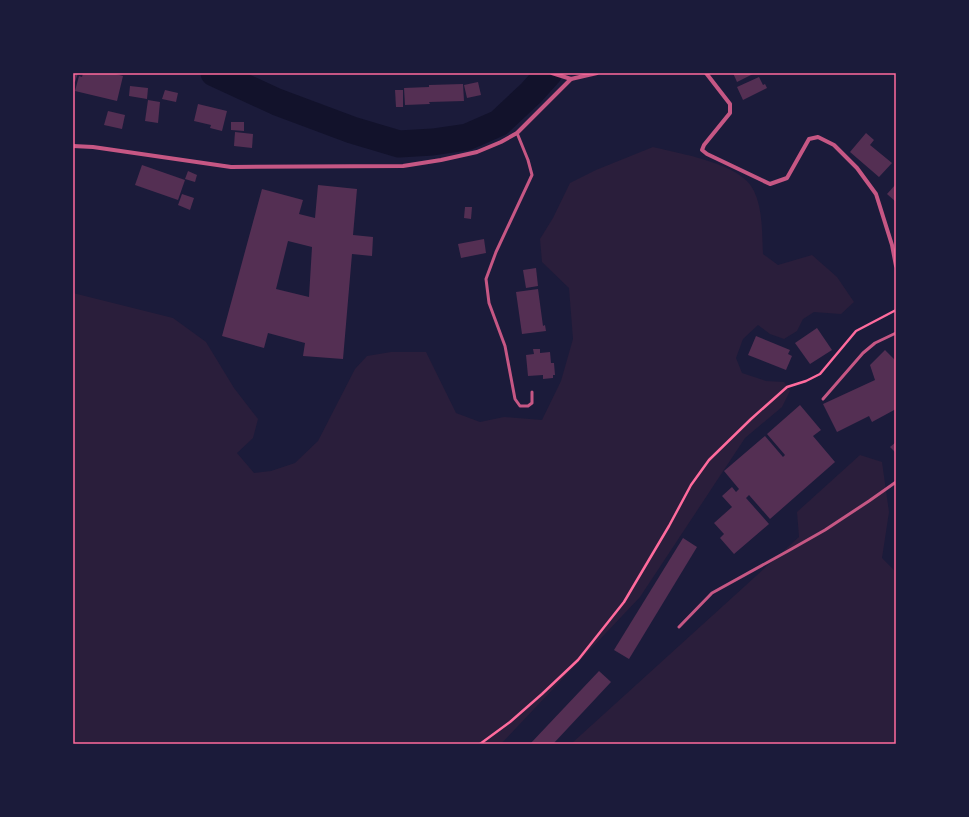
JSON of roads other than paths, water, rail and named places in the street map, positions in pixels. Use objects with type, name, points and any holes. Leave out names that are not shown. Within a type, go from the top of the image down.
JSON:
[{"type":"street","points":[[552,73],[571,79],[597,73]]},
{"type":"street","points":[[706,73],[730,104],[730,113],[704,145],[702,150],[707,154],[770,184],[787,178],[809,139],[818,137],[834,145],[858,168],[876,194],[892,245],[896,266]]},
{"type":"street","points":[[73,146],[93,147],[231,167],[403,166],[477,152],[517,134],[571,79]]},
{"type":"lane","points":[[517,134],[528,160],[532,175],[496,252],[486,279],[488,303],[505,346],[515,399],[520,406],[528,406],[532,403],[532,392]]},
{"type":"lane","points":[[823,399],[863,353],[875,343],[896,333]]},
{"type":"lane","points":[[679,627],[712,593],[824,530],[896,482]]},
{"type":"waterway","points":[[214,73],[277,102],[352,130],[399,144],[433,142],[467,137],[499,123],[531,93],[549,73]]}]
